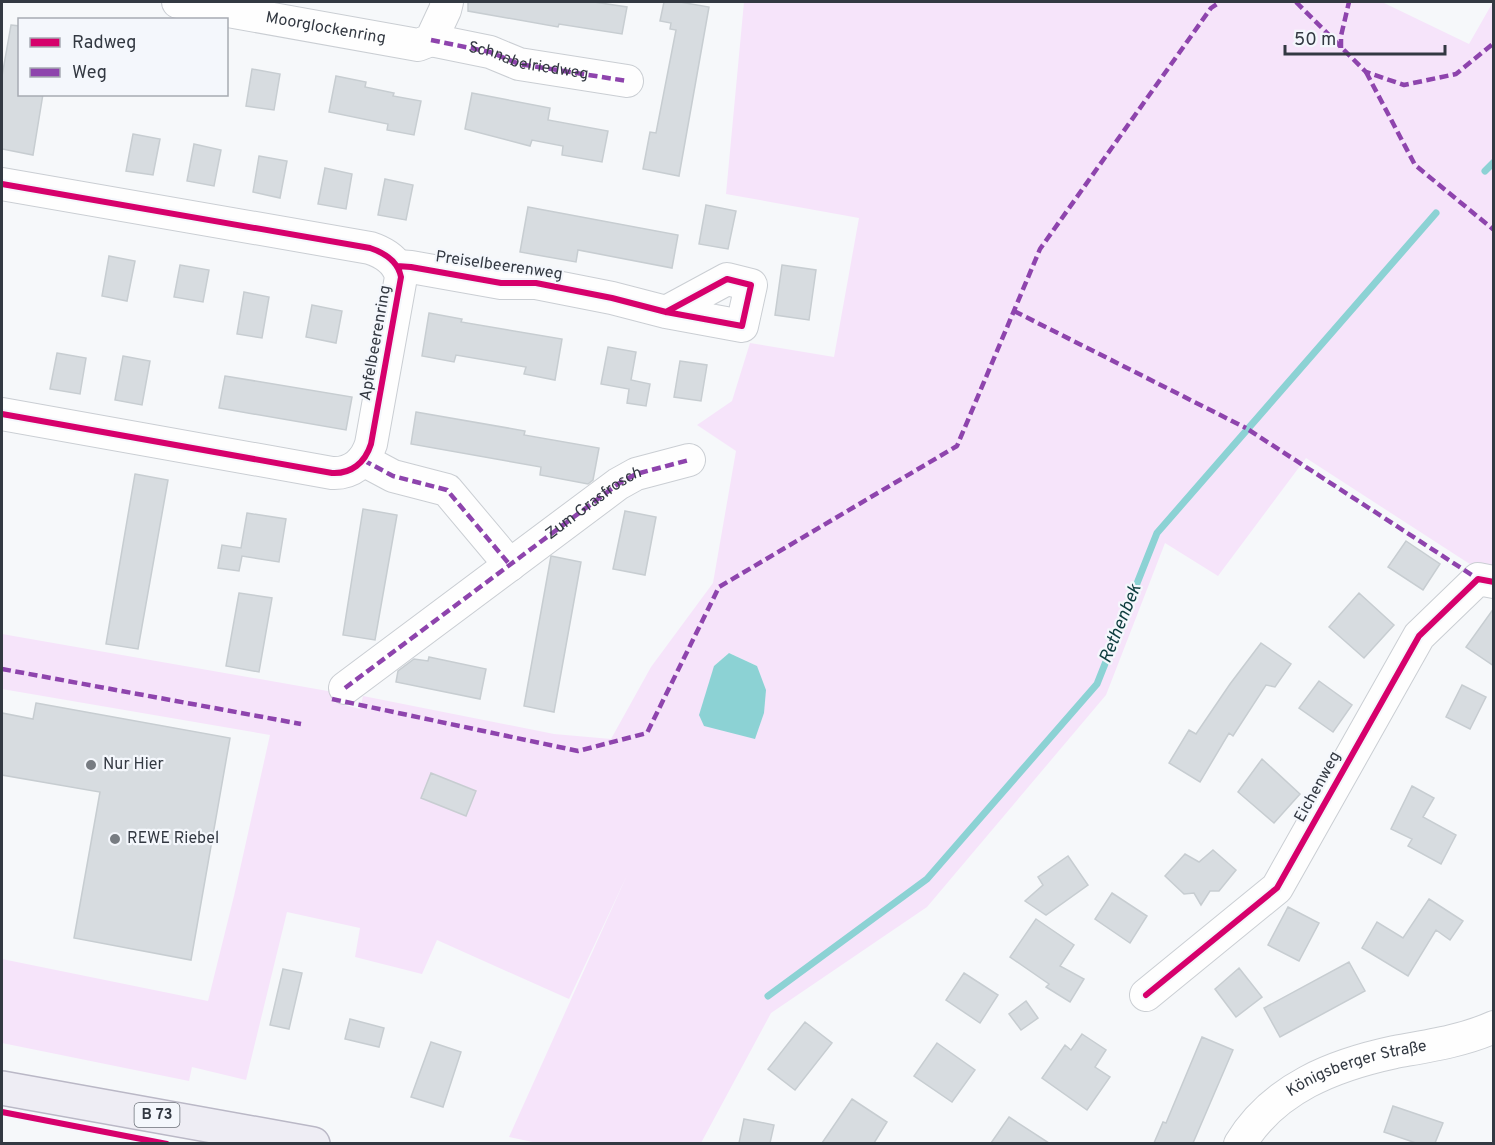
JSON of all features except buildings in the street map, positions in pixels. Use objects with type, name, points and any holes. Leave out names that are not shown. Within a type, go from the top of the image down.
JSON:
[{"type":"main road","name":"B 73","points":[[2,1088],[212,1134],[313,1143]]},
{"type":"street","name":"Moorglockenring","points":[[178,2],[418,45],[431,40]]},
{"type":"street","points":[[431,40],[447,2]]},
{"type":"street","name":"Schnabelriedweg","points":[[431,40],[490,52],[519,64],[627,81]]},
{"type":"street","name":"Apfelbeerenring","points":[[2,184],[381,251],[397,266],[400,283],[371,444],[363,460]]},
{"type":"street","name":"Preiselbeerenweg","points":[[397,266],[501,283],[537,283],[612,298],[666,312]]},
{"type":"street","points":[[2,414],[332,473],[347,472],[363,460],[393,476],[447,490],[510,566]]},
{"type":"street","name":"Zum Grasfrosch","points":[[345,688],[627,479],[636,474],[689,460]]},
{"type":"street","name":"Eichenweg","points":[[1146,995],[1277,888],[1419,636],[1478,579],[1494,582]]},
{"type":"street","name":"Königsberger Straße","points":[[1240,1143],[1266,1110],[1289,1092],[1317,1076],[1376,1056],[1453,1040],[1494,1027]]},
{"type":"shaded area","points":[[744,2],[1382,2],[1469,44],[1493,2],[1493,573],[1479,570],[1306,458],[1218,576],[1165,543],[1106,695],[927,907],[771,1013],[701,1143],[542,1144],[509,1137],[628,873],[569,999],[437,940],[422,974],[355,957],[360,928],[287,912],[246,1080],[192,1067],[189,1081],[2,1043],[2,959],[208,1001],[270,735],[2,689],[2,634],[339,693],[337,703],[360,709],[363,696],[554,734],[611,739],[651,667],[713,583],[736,451],[697,425],[732,401],[750,343],[834,357],[859,218],[726,194]],"holes":[[[729,653],[757,666],[714,666]]]},
{"type":"water","points":[[729,653],[757,666],[766,690],[764,713],[755,739],[704,726],[699,715],[714,666]]},
{"type":"waterway","name":"Rethenbek","points":[[1485,171],[1494,162]]},
{"type":"waterway","name":"Rethenbek","points":[[768,996],[927,879],[1097,684],[1157,533],[1436,213]]},
{"type":"marked path","points":[[332,699],[578,751],[647,733],[719,587],[957,446],[1040,249],[1211,8],[1220,2]]},
{"type":"marked path","points":[[1296,2],[1366,72],[1404,85],[1456,74],[1494,43]]},
{"type":"marked path","points":[[1341,48],[1341,36],[1349,2]]},
{"type":"marked path","points":[[431,40],[490,52],[519,64],[627,81]]},
{"type":"marked path","points":[[1366,72],[1415,165],[1494,230]]},
{"type":"marked path","points":[[1014,311],[1246,428]]},
{"type":"marked path","points":[[1249,430],[1478,579]]},
{"type":"marked path","points":[[363,460],[393,476],[447,490],[510,565]]},
{"type":"marked path","points":[[345,688],[618,484],[636,474],[689,460]]},
{"type":"marked path","points":[[2,669],[301,724]]},
{"type":"cycle path","points":[[2,184],[370,248],[390,258],[397,266],[401,277],[371,444],[361,462],[345,472],[332,473],[2,414]]},
{"type":"cycle path","points":[[397,266],[501,283],[536,283],[612,298],[666,312],[742,326],[751,285],[727,279],[666,312]]},
{"type":"cycle path","points":[[1146,995],[1277,888],[1419,636],[1478,579],[1494,582]]},
{"type":"cycle path","points":[[2,1112],[167,1144]]},
{"type":"place","name":"Nur Hier","points":[[91,765]]},
{"type":"place","name":"REWE Riebel","points":[[115,839]]}]
